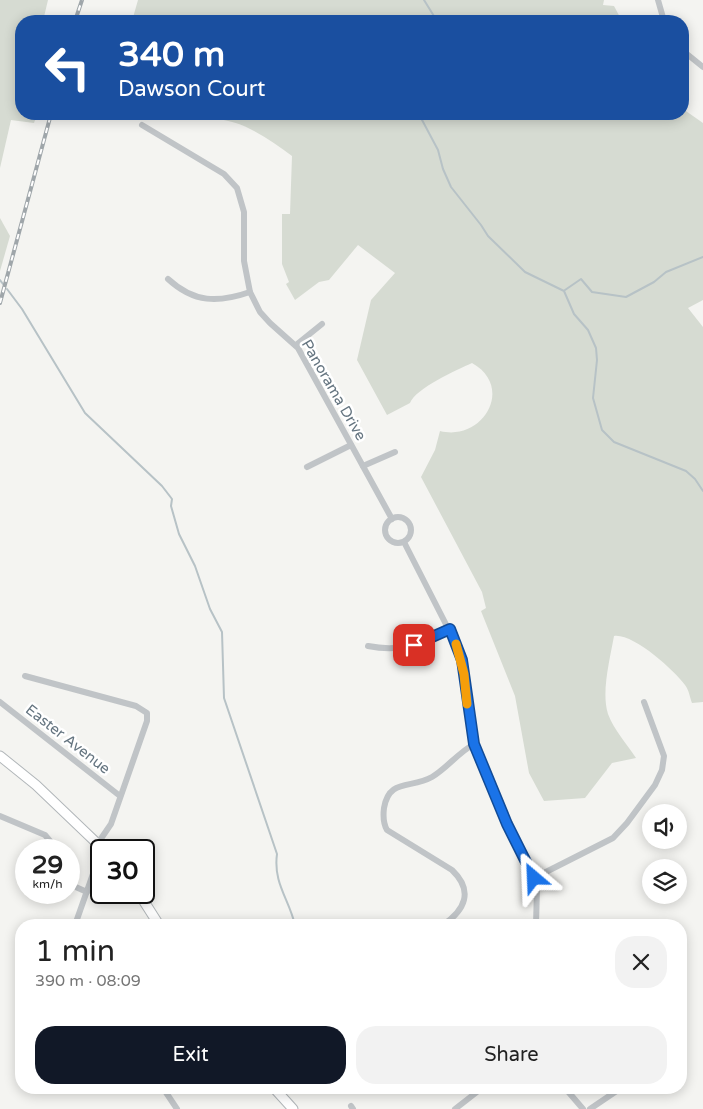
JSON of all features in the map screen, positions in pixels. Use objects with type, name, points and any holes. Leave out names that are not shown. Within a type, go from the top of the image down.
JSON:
[{"type":"main road","points":[[0,756],[36,786],[92,839]]},
{"type":"main road","points":[[146,904],[155,919]]},
{"type":"main road","points":[[279,1094],[293,1109]]},
{"type":"street","points":[[658,0],[662,15]]},
{"type":"street","points":[[689,56],[703,67]]},
{"type":"street","name":"Panorama Drive","points":[[142,125],[224,174],[237,188],[243,206],[244,262],[250,292],[260,312],[270,324],[296,345],[392,519]]},
{"type":"street","points":[[168,279],[182,291],[203,300],[220,300],[250,292]]},
{"type":"street","points":[[296,345],[322,324]]},
{"type":"street","points":[[308,467],[351,445]]},
{"type":"street","points":[[363,466],[395,452]]},
{"type":"street","points":[[403,518],[409,524],[410,532],[404,542],[396,543],[387,537],[386,525],[392,519],[403,518]]},
{"type":"street","points":[[404,542],[450,629],[462,660],[474,744],[507,824],[534,878],[538,895],[536,919]]},
{"type":"street","points":[[368,646],[389,650],[402,649],[450,629]]},
{"type":"street","points":[[25,676],[136,706],[147,713],[147,722],[105,839]]},
{"type":"street","name":"Easter Avenue","points":[[0,702],[120,796]]},
{"type":"street","points":[[534,878],[612,838],[627,823],[654,785],[662,770],[664,756],[644,702]]},
{"type":"street","points":[[451,919],[457,914],[463,904],[464,895],[459,878],[452,870],[387,830],[384,822],[385,806],[389,793],[395,788],[433,777],[461,752],[474,744]]},
{"type":"street","points":[[1,819],[45,835],[48,839]]},
{"type":"street","points":[[77,919],[90,883]]},
{"type":"street","points":[[80,889],[87,892]]},
{"type":"street","points":[[166,1094],[177,1109]]},
{"type":"street","points":[[456,1109],[470,1094]]},
{"type":"street","points":[[570,1094],[582,1109]]},
{"type":"street","points":[[590,1109],[612,1094]]},
{"type":"shaded area","points":[[0,0],[48,0],[44,15],[15,15],[15,120],[35,120],[34,123],[11,120],[0,168]]},
{"type":"shaded area","points":[[138,0],[604,0],[603,5],[614,6],[619,15],[134,15]]},
{"type":"shaded area","points":[[689,113],[703,123],[703,300],[688,308],[703,327],[703,702],[692,703],[685,685],[672,671],[642,646],[632,640],[614,636],[607,675],[606,705],[614,726],[636,758],[612,763],[585,798],[544,801],[529,773],[515,696],[481,611],[486,608],[482,592],[421,477],[435,450],[440,431],[455,432],[469,428],[480,421],[488,410],[492,398],[491,385],[485,373],[472,363],[428,386],[420,391],[410,403],[387,415],[357,360],[371,300],[395,273],[358,245],[329,280],[319,282],[295,300],[286,284],[289,282],[282,264],[282,214],[290,214],[292,156],[252,130],[224,120],[689,120]]},
{"type":"shaded area","points":[[0,218],[10,236],[0,271]]},
{"type":"waterway","points":[[424,0],[433,15]]},
{"type":"waterway","points":[[422,120],[438,150],[443,169],[451,187],[488,236],[525,272],[564,291],[574,314],[588,330],[596,348],[597,360],[593,398],[602,430],[614,442],[686,471],[695,479],[703,491]]},
{"type":"waterway","points":[[565,290],[581,279],[592,292],[626,297],[654,282],[666,272],[703,257]]},
{"type":"waterway","points":[[0,280],[3,284]]},
{"type":"waterway","points":[[7,289],[22,309],[85,413],[162,486],[172,499],[171,506],[179,534],[195,566],[210,609],[222,632],[224,698],[277,854],[277,874],[293,919]]},
{"type":"railway","points":[[77,15],[82,0]]},
{"type":"railway","points":[[0,303],[49,120]]},
{"type":"slow traffic","points":[[456,644],[462,660],[467,704]]},
{"type":"route","points":[[414,645],[450,629],[462,660],[470,730],[474,744],[483,770],[507,824],[534,878]]}]
